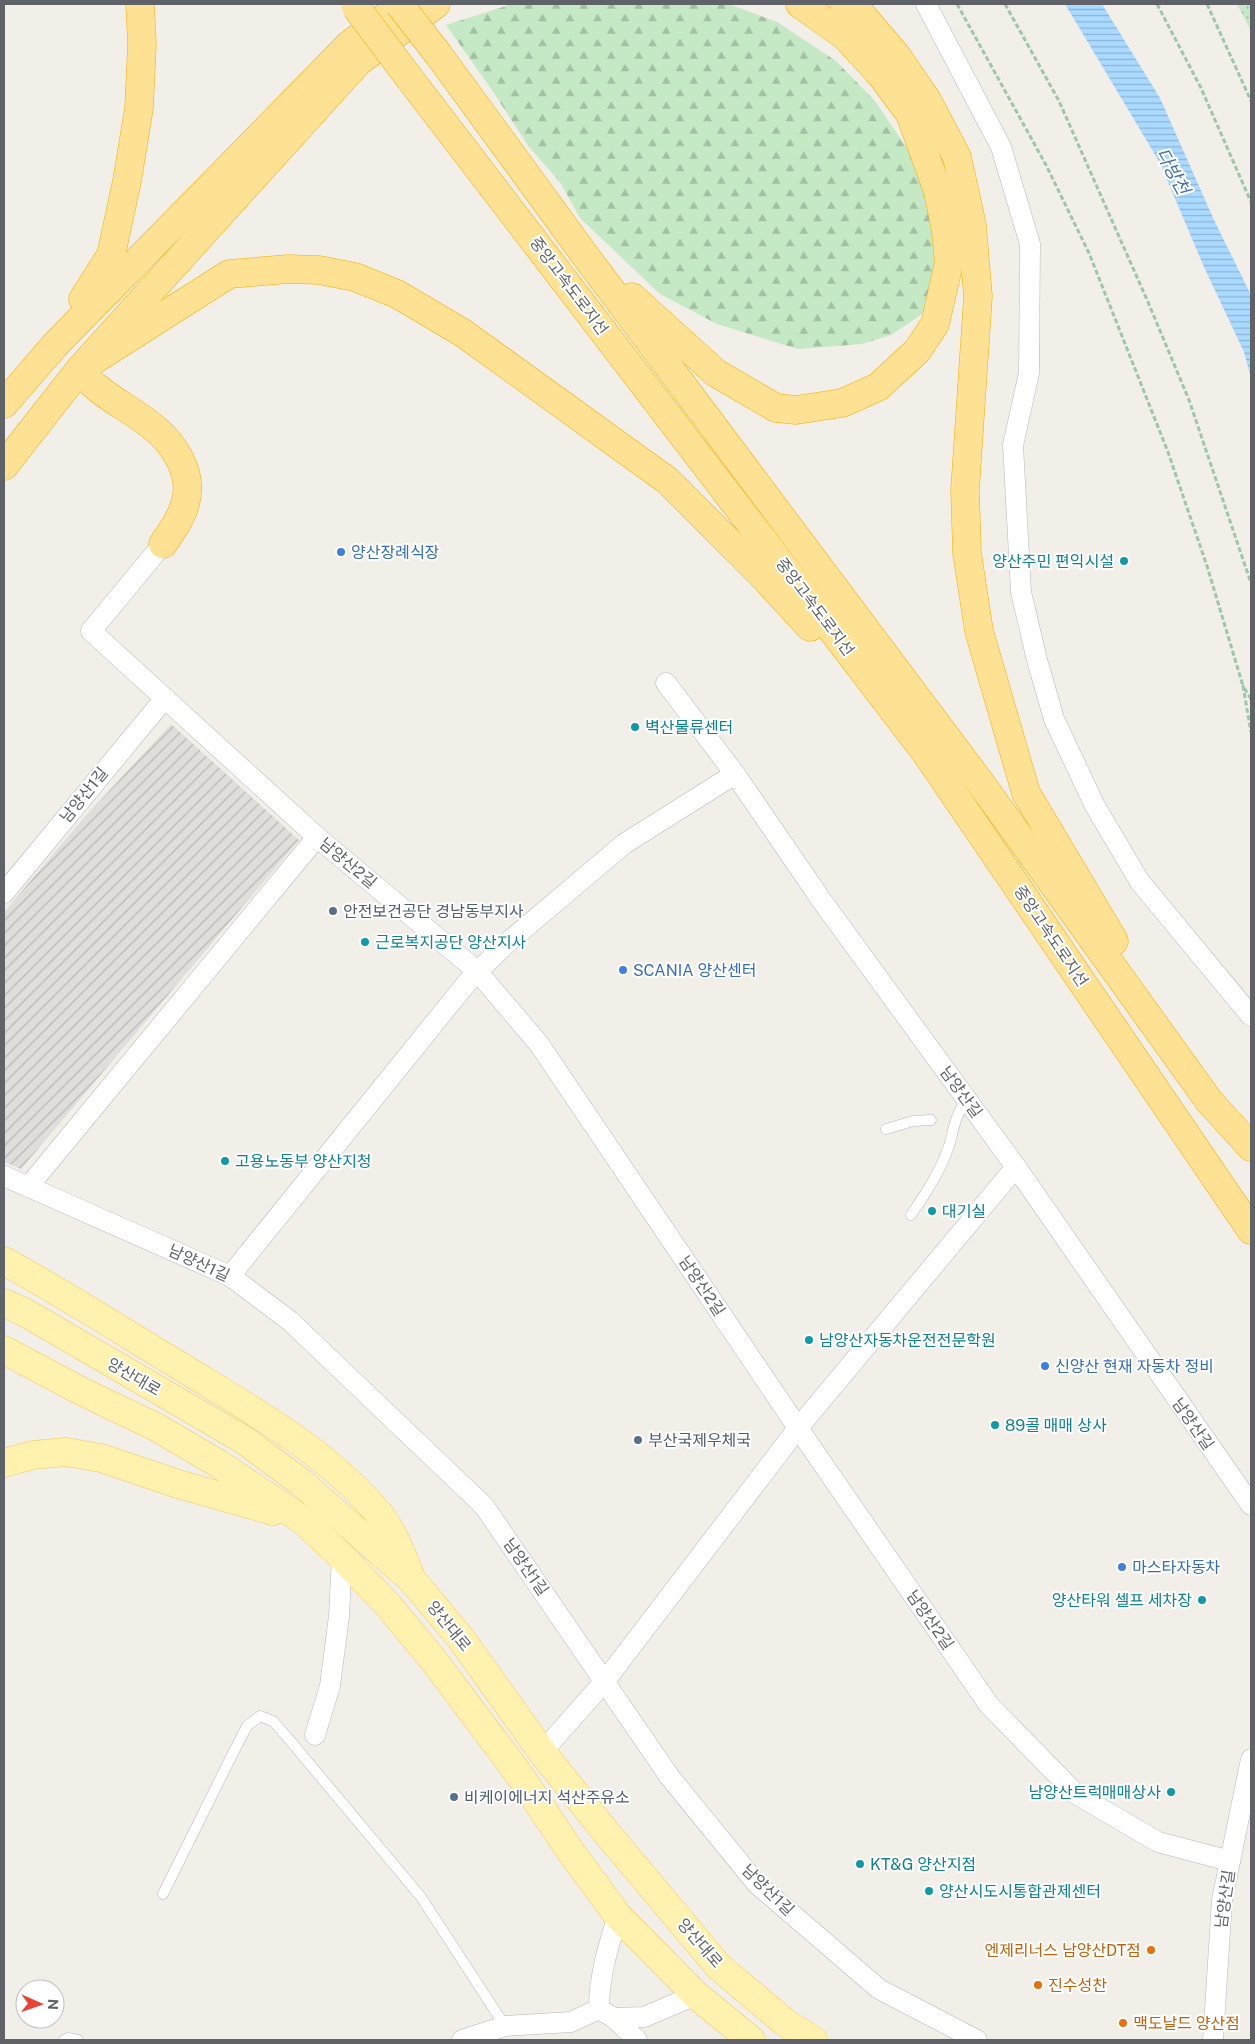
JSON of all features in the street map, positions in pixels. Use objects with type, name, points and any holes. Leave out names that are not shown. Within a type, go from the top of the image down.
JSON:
[{"type":"highway","points":[[54,346],[110,255],[127,181],[140,108],[142,44],[140,4]]},
{"type":"highway","points":[[4,404],[54,346],[349,45],[401,4]]},
{"type":"highway","name":"중앙고속도로지선","points":[[401,4],[588,258],[977,778],[1209,1101],[1251,1147]]},
{"type":"highway","points":[[4,466],[80,369],[358,62],[436,4]]},
{"type":"highway","points":[[588,258],[716,373],[776,408],[796,410],[842,403],[878,387],[917,351],[935,324],[949,263],[946,231],[938,191],[910,114],[881,75],[845,36],[800,4]]},
{"type":"highway","points":[[844,4],[861,14],[896,55],[927,100],[958,158],[972,225],[978,296],[965,490],[967,553],[979,630],[1026,793],[1209,1101]]},
{"type":"highway","name":"중앙고속도로지선","points":[[354,6],[926,752],[1251,1230]]},
{"type":"highway","points":[[80,369],[229,274],[288,269],[319,270],[355,277],[397,294],[463,333],[668,481],[761,574],[926,752]]},
{"type":"highway","points":[[80,369],[94,386],[150,424],[168,441],[181,460],[186,482],[186,503],[176,524],[163,544]]},
{"type":"main road","points":[[4,1262],[53,1288],[289,1432],[350,1485],[380,1516],[398,1545],[412,1581]]},
{"type":"main road","name":"양산대로","points":[[4,1303],[26,1313],[244,1440],[302,1483],[412,1581],[462,1640],[542,1752],[605,1831],[719,1967],[787,2024],[813,2040]]},
{"type":"main road","name":"양산대로","points":[[4,1350],[81,1391],[156,1427],[219,1464],[304,1521],[388,1605],[435,1662],[518,1773],[571,1852],[618,1916],[696,1994],[751,2040]]},
{"type":"main road","points":[[4,1462],[32,1455],[66,1452],[101,1458],[178,1484],[228,1497],[304,1521]]},
{"type":"street","points":[[926,4],[1001,147],[1030,244],[1029,373],[1013,445],[1021,592],[1037,660],[1054,719],[1095,806],[1140,882],[1251,1016]]},
{"type":"street","name":"남양산2길","points":[[163,544],[90,632],[317,837],[477,972],[539,1044],[798,1428],[989,1705],[1076,1794],[1158,1842],[1230,1861]]},
{"type":"street","name":"남양산길","points":[[666,683],[735,774],[822,901],[1016,1167],[1251,1505]]},
{"type":"street","name":"남양산1길","points":[[4,893],[165,698]]},
{"type":"street","points":[[230,1276],[477,972],[508,942],[624,844],[735,774]]},
{"type":"street","points":[[28,1187],[317,837]]},
{"type":"street","points":[[542,1752],[604,1681],[798,1428],[1016,1167]]},
{"type":"street","name":"남양산1길","points":[[4,1176],[230,1276],[290,1320],[484,1506],[669,1776],[756,1884],[879,1989],[977,2040]]},
{"type":"street","points":[[315,1735],[330,1686],[339,1616],[342,1557]]},
{"type":"street","name":"남양산길","points":[[1213,2040],[1222,1900],[1251,1759]]},
{"type":"street","points":[[618,1916],[604,1960],[599,1987],[606,2014],[637,2040]]},
{"type":"street","points":[[462,2040],[505,2026],[570,2022],[606,2014],[644,2017],[696,1994]]},
{"type":"lane","points":[[911,1215],[935,1179],[949,1147],[958,1110],[967,1100]]},
{"type":"lane","points":[[886,1129],[912,1121],[931,1120]]},
{"type":"lane","points":[[163,1894],[247,1726],[260,1716],[273,1721],[422,1897],[505,2026]]},
{"type":"lane","points":[[64,2040],[68,2038],[78,2040]]},
{"type":"path","points":[[957,4],[1046,165],[1089,253],[1168,452],[1207,566],[1243,686],[1251,732]]},
{"type":"path","points":[[1005,4],[1059,102],[1148,302],[1189,400],[1251,583]]},
{"type":"path","points":[[1157,4],[1201,88],[1251,202]]},
{"type":"path","points":[[1207,4],[1251,101]]},
{"type":"path","points":[[1243,686],[1251,699]]},
{"type":"shaded area","points":[[171,724],[299,840],[21,1169],[4,1162],[4,912],[82,820]]},
{"type":"green space","points":[[512,4],[729,4],[777,22],[836,61],[875,101],[919,166],[941,231],[933,303],[918,317],[891,335],[862,344],[798,349],[717,324],[660,294],[580,218],[560,182],[529,147],[446,25]]},
{"type":"green space","points":[[1237,4],[1251,4],[1251,31]]},
{"type":"water","name":"다방천","points":[[1065,4],[1102,4],[1160,98],[1214,220],[1251,295],[1251,378],[1244,352],[1204,267],[1160,163]]},
{"type":"place","name":"양산장례식장","points":[[341,552]]},
{"type":"place","name":"양산주민 편익시설","points":[[1124,561]]},
{"type":"place","name":"벽산물류센터","points":[[635,727]]},
{"type":"place","name":"안전보건공단 경남동부지사","points":[[333,911]]},
{"type":"place","name":"근로복지공단 양산지사","points":[[365,942]]},
{"type":"place","name":"SCANIA 양산센터","points":[[623,970]]},
{"type":"place","name":"고용노동부 양산지청","points":[[225,1161]]},
{"type":"place","name":"대기실","points":[[932,1211]]},
{"type":"place","name":"남양산자동차운전전문학원","points":[[809,1340]]},
{"type":"place","name":"신양산 현재 자동차 정비","points":[[1045,1366]]},
{"type":"place","name":"89콜 매매 상사","points":[[995,1425]]},
{"type":"place","name":"부산국제우체국","points":[[638,1440]]},
{"type":"place","name":"마스타자동차","points":[[1122,1567]]},
{"type":"place","name":"양산타워 셀프 세차장","points":[[1202,1600]]},
{"type":"place","name":"남양산트럭매매상사","points":[[1171,1792]]},
{"type":"place","name":"비케이에너지 석산주유소","points":[[454,1797]]},
{"type":"place","name":"KT&G 양산지점","points":[[860,1864]]},
{"type":"place","name":"양산시도시통합관제센터","points":[[929,1891]]},
{"type":"place","name":"엔제리너스 남양산DT점","points":[[1151,1950]]},
{"type":"place","name":"진수성찬","points":[[1038,1985]]},
{"type":"place","name":"맥도날드 양산점","points":[[1123,2023]]}]
